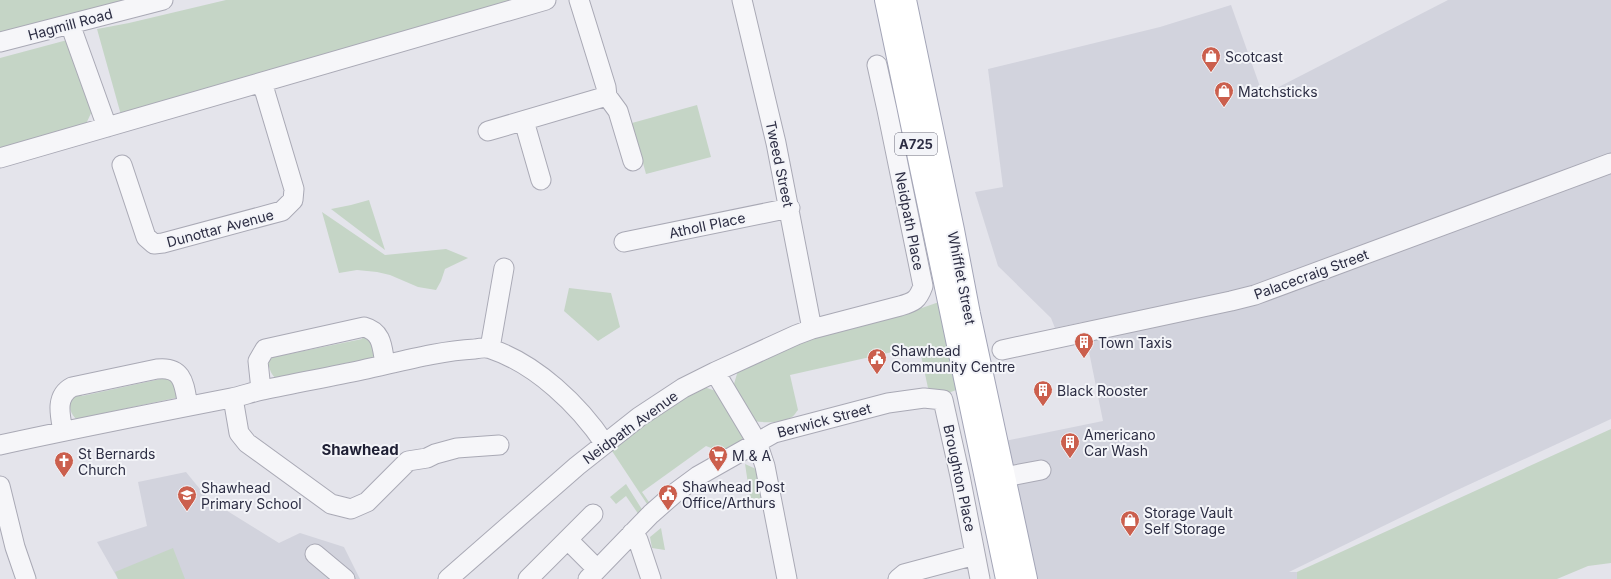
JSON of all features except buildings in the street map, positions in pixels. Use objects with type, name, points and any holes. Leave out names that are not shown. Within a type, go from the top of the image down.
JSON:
[{"type":"main road","name":"Whifflet Street","points":[[886,0],[961,317],[1007,579]]},
{"type":"main road","name":"Whifflet Street","points":[[905,0],[953,230],[954,284]]},
{"type":"main road","name":"Whifflet Street","points":[[961,317],[1004,477],[1026,579]]},
{"type":"street","name":"Hagmill Road","points":[[0,42],[163,0]]},
{"type":"street","points":[[0,158],[546,0]]},
{"type":"street","points":[[579,0],[606,87],[607,96],[618,111],[634,161]]},
{"type":"street","name":"Tweed Street","points":[[742,0],[765,94],[790,208],[812,329]]},
{"type":"street","points":[[70,24],[106,127]]},
{"type":"street","name":"Neidpath Place","points":[[876,65],[888,110],[923,286],[919,297],[911,303]]},
{"type":"street","name":"Dunottar Avenue","points":[[122,165],[146,238],[154,244],[163,243],[282,211],[293,200],[294,189],[262,82]]},
{"type":"street","points":[[488,131],[607,96]]},
{"type":"street","points":[[524,121],[542,180]]},
{"type":"street","name":"Palacecraig Street","points":[[1002,350],[1223,303],[1255,294],[1611,163]]},
{"type":"street","name":"Atholl Place","points":[[624,242],[790,208]]},
{"type":"street","points":[[490,348],[504,268]]},
{"type":"street","name":"Neidpath Avenue","points":[[448,579],[577,466],[651,409],[683,388],[775,343],[812,329],[911,303]]},
{"type":"street","points":[[261,390],[258,361],[265,349],[272,346],[364,327],[373,330],[379,337],[385,364]]},
{"type":"street","points":[[0,445],[233,398],[261,390],[385,364],[460,350],[490,348],[519,362],[543,377],[564,395],[594,426],[605,444]]},
{"type":"street","points":[[64,431],[59,403],[61,397],[67,389],[157,369],[167,368],[179,375],[185,386],[188,406]]},
{"type":"street","points":[[715,372],[757,442],[765,466],[787,579]]},
{"type":"street","points":[[233,398],[239,433],[247,443],[331,504],[351,509],[367,502],[408,461],[427,458],[435,454],[457,448],[499,445]]},
{"type":"street","name":"Berwick Street","points":[[593,574],[632,533],[675,493],[698,476],[774,433],[888,403],[924,398],[943,400]]},
{"type":"street","name":"Broughton Place","points":[[943,400],[960,476],[980,579]]},
{"type":"street","points":[[1004,477],[1040,470]]},
{"type":"street","points":[[0,486],[15,547],[26,579]]},
{"type":"street","points":[[528,579],[593,514]]},
{"type":"street","points":[[632,533],[638,540],[651,579]]},
{"type":"street","points":[[568,540],[593,574]]},
{"type":"street","points":[[315,554],[345,579]]},
{"type":"street","points":[[898,579],[904,574],[975,555]]},
{"type":"shaded area","points":[[1448,0],[1611,0],[1611,419],[1453,492],[1289,572],[1297,572],[1297,579],[1036,579],[1005,441],[1103,421],[1083,322],[1055,328],[1051,318],[998,266],[975,192],[1003,187],[988,69],[1160,27],[1231,5],[1263,95]]},
{"type":"shaded area","name":"Shawhead Primary School","points":[[186,472],[208,499],[279,543],[300,533],[344,547],[360,579],[118,579],[97,542],[147,526],[138,482]]},
{"type":"green space","points":[[0,0],[130,0],[0,36]]},
{"type":"green space","points":[[226,0],[527,0],[121,115],[97,29]]},
{"type":"green space","points":[[71,39],[92,111],[86,124],[0,150],[0,58]]},
{"type":"green space","points":[[697,105],[711,157],[646,174],[632,123]]},
{"type":"green space","points":[[369,200],[385,250],[331,209]]},
{"type":"green space","points":[[322,212],[385,255],[446,249],[468,258],[445,269],[436,290],[418,287],[390,275],[377,272],[357,270],[339,273]]},
{"type":"green space","points":[[569,288],[611,293],[620,327],[598,341],[564,311]]},
{"type":"green space","points":[[939,302],[959,389],[948,393],[928,388],[919,346],[790,375],[798,410],[788,419],[768,422],[754,421],[734,384],[739,367],[791,344],[919,309]]},
{"type":"green space","points":[[364,333],[372,333],[377,358],[277,379],[273,376],[270,370],[268,363],[274,350],[279,356],[362,339]]},
{"type":"green space","points":[[167,371],[180,397],[76,419],[71,412],[70,404],[72,396],[77,389],[82,396],[165,378]]},
{"type":"green space","points":[[701,386],[716,391],[746,440],[727,454],[706,446],[642,492],[651,505],[649,507],[610,448]]},
{"type":"green space","points":[[1611,429],[1611,563],[1588,566],[1557,579],[1297,579],[1297,572]]},
{"type":"green space","points":[[745,464],[756,469],[762,502],[752,510]]},
{"type":"green space","points":[[626,484],[643,511],[639,515],[626,496],[616,504],[610,497]]},
{"type":"green space","points":[[661,528],[665,550],[652,548],[650,537]]},
{"type":"green space","points":[[173,548],[185,579],[118,579],[115,572]]},
{"type":"place","name":"Scotcast","points":[[1211,73]]},
{"type":"place","name":"Matchsticks","points":[[1224,108]]},
{"type":"place","name":"Town Taxis","points":[[1084,359]]},
{"type":"place","name":"Shawhead Community Centre","points":[[877,375]]},
{"type":"place","name":"Black Rooster","points":[[1043,407]]},
{"type":"place","name":"Americano Car Wash","points":[[1070,459]]},
{"type":"place","name":"M & A","points":[[718,472]]},
{"type":"place","name":"St Bernards Church","points":[[64,478]]},
{"type":"place","name":"Shawhead Post Office/Arthurs","points":[[668,511]]},
{"type":"place","name":"Shawhead Primary School","points":[[187,512]]},
{"type":"place","name":"Storage Vault Self Storage","points":[[1130,537]]},
{"type":"district","name":"Shawhead","points":[[360,449]]}]
